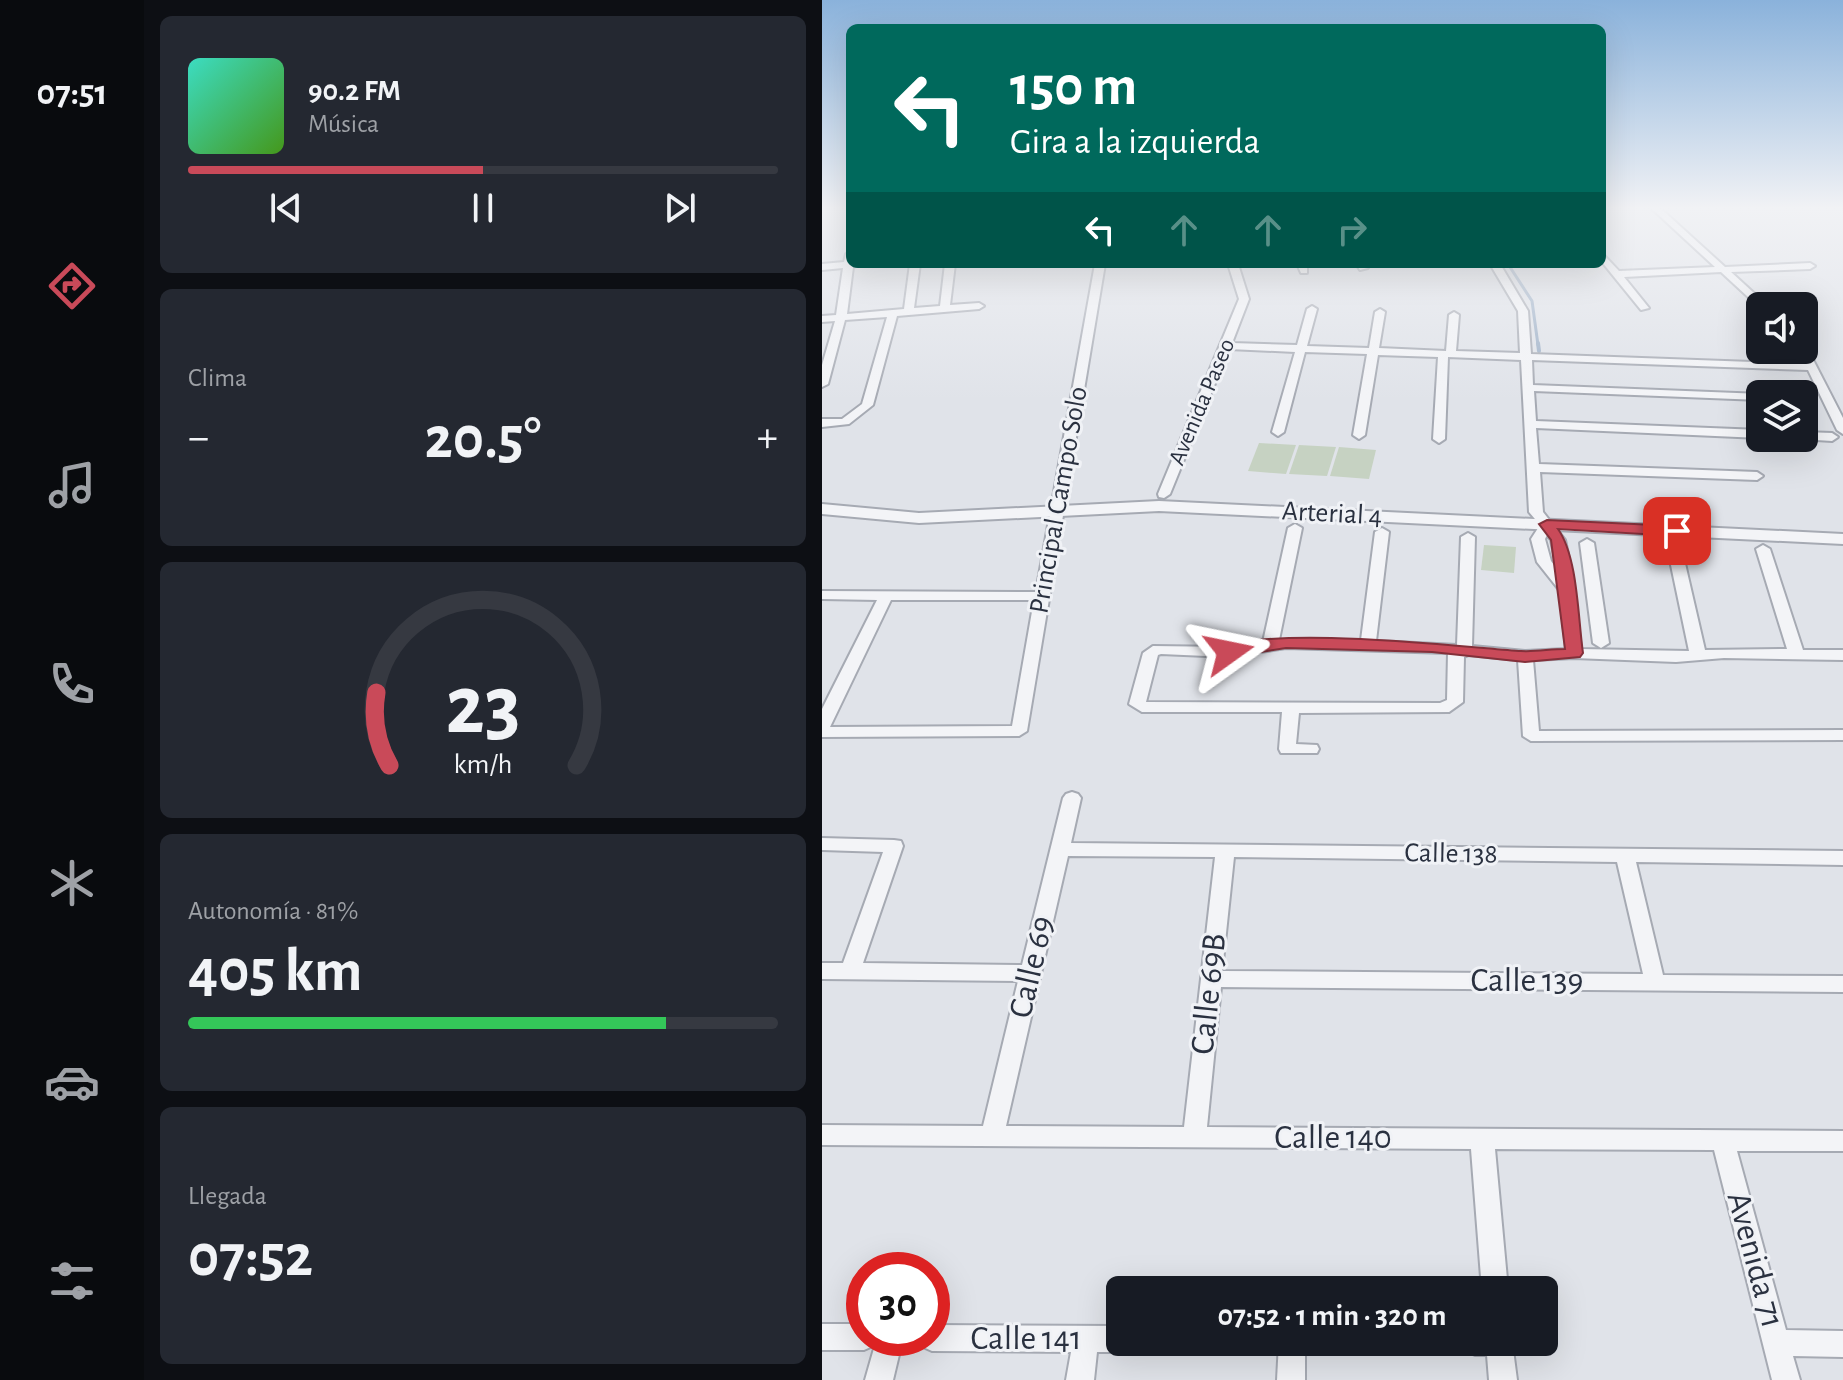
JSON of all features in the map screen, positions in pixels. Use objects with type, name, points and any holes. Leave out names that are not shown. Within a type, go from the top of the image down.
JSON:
[{"type":"street","points":[[822,384],[841,318],[850,271]]},
{"type":"street","points":[[909,312],[914,271]]},
{"type":"street","points":[[945,309],[949,271]]},
{"type":"street","name":"Principal Campo Solo","points":[[822,729],[1019,731],[1099,271]]},
{"type":"street","name":"Avenida Paseo","points":[[1161,500],[1244,299],[1235,271]]},
{"type":"street","points":[[1499,271],[1523,311],[1533,468],[1542,518],[1558,540],[1574,653]]},
{"type":"street","points":[[1616,271],[1644,308]]},
{"type":"street","points":[[1618,274],[1664,271]]},
{"type":"street","points":[[1727,271],[1749,292]]},
{"type":"street","points":[[822,319],[979,306]]},
{"type":"street","points":[[1278,432],[1312,309]]},
{"type":"street","points":[[1359,435],[1380,312]]},
{"type":"street","points":[[822,423],[845,422],[867,405],[893,313]]},
{"type":"street","points":[[1439,439],[1454,315]]},
{"type":"street","points":[[1225,346],[1811,367]]},
{"type":"street","points":[[1810,364],[1838,434],[1818,435]]},
{"type":"street","points":[[1530,388],[1746,396]]},
{"type":"street","points":[[1532,424],[1746,433]]},
{"type":"street","points":[[1533,468],[1757,476]]},
{"type":"street","name":"Arterial 4","points":[[822,509],[919,518],[1161,500],[1542,518],[1843,527]]},
{"type":"street","name":"Arterial 4","points":[[1542,518],[1843,539]]},
{"type":"street","points":[[1270,644],[1295,528]]},
{"type":"street","points":[[1368,645],[1382,532]]},
{"type":"street","points":[[1468,537],[1460,652],[1455,702],[1443,708],[1142,707],[1137,704],[1153,650],[1229,652],[1270,644],[1432,647],[1460,652],[1525,656],[1574,653],[1843,655]]},
{"type":"street","points":[[1587,543],[1601,643]]},
{"type":"street","points":[[1674,546],[1698,655]]},
{"type":"street","points":[[1763,549],[1796,653]]},
{"type":"street","points":[[822,595],[1042,596]]},
{"type":"street","points":[[822,729],[886,596]]},
{"type":"street","points":[[1568,608],[1596,610]]},
{"type":"street","points":[[1525,656],[1531,736],[1843,735]]},
{"type":"street","points":[[1291,708],[1287,749],[1311,749]]},
{"type":"street","name":"Calle 69","points":[[992,1136],[1072,798]]},
{"type":"street","points":[[822,844],[891,844],[894,851],[850,972]]},
{"type":"street","name":"Calle 138","points":[[1060,849],[1843,858]]},
{"type":"street","name":"Calle 69B","points":[[1194,1137],[1225,851]]},
{"type":"street","points":[[1625,856],[1655,983]]},
{"type":"street","points":[[822,971],[1031,973]]},
{"type":"street","name":"Calle 139","points":[[1211,979],[1843,984]]},
{"type":"street","name":"Calle 140","points":[[822,1135],[1843,1141]]},
{"type":"street","points":[[1482,1139],[1494,1276]]},
{"type":"street","name":"Avenida 71","points":[[1723,1140],[1786,1380]]},
{"type":"street","points":[[822,1337],[846,1337]]},
{"type":"street","name":"Calle 141","points":[[950,1338],[1106,1339]]},
{"type":"street","points":[[1080,1380],[1086,1339]]},
{"type":"street","points":[[1777,1343],[1843,1344]]},
{"type":"street","points":[[879,1380],[885,1356]]},
{"type":"street","points":[[1291,1380],[1292,1356]]},
{"type":"street","points":[[1500,1356],[1503,1380]]},
{"type":"green space","points":[[1259,443],[1296,445],[1286,474],[1248,471]]},
{"type":"green space","points":[[1299,445],[1336,447],[1327,476],[1289,474]]},
{"type":"green space","points":[[1339,447],[1376,450],[1369,479],[1330,476]]},
{"type":"green space","points":[[1484,545],[1516,547],[1514,573],[1481,570]]},
{"type":"waterway","points":[[1513,271],[1532,301],[1538,345]]},
{"type":"waterway","points":[[1538,343],[1539,351]]},
{"type":"route","points":[[1229,652],[1286,643],[1432,647],[1525,656],[1574,653],[1566,578],[1558,540],[1547,524],[1677,531]]}]
